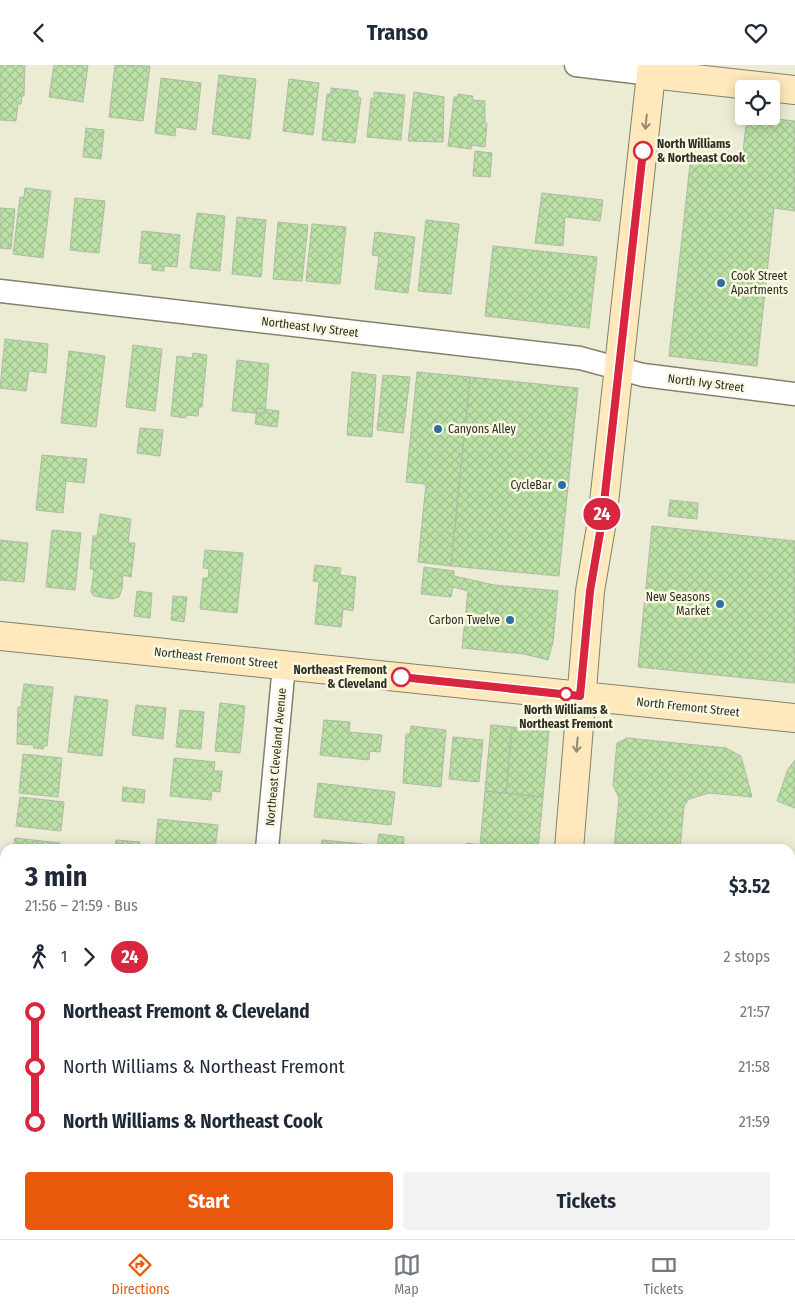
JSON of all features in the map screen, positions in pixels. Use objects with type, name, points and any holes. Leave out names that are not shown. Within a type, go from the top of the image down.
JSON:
[{"type":"main road","points":[[569,844],[590,591],[602,521],[651,69],[795,90]]},
{"type":"main road","name":"Northeast Fremont Street","points":[[0,636],[580,696]]},
{"type":"main road","name":"North Fremont Street","points":[[580,696],[795,718]]},
{"type":"street","points":[[587,66],[651,69]]},
{"type":"street","name":"Northeast Ivy Street","points":[[0,291],[580,358],[618,368]]},
{"type":"street","name":"North Ivy Street","points":[[618,368],[699,383],[795,394]]},
{"type":"street","name":"Northeast Cleveland Avenue","points":[[267,844],[284,665]]},
{"type":"building","points":[[0,65],[25,65],[24,96],[22,96],[21,104],[18,104],[16,121],[0,120]]},
{"type":"building","points":[[54,65],[88,65],[83,102],[49,97]]},
{"type":"building","points":[[115,65],[150,66],[143,121],[109,117]]},
{"type":"building","points":[[219,75],[256,79],[250,139],[212,134]]},
{"type":"building","points":[[161,78],[201,83],[196,130],[176,127],[175,136],[155,133]]},
{"type":"building","points":[[289,79],[319,83],[313,135],[283,131]]},
{"type":"building","points":[[331,88],[358,91],[358,97],[361,98],[355,143],[322,140],[327,94],[331,94]]},
{"type":"building","points":[[374,92],[405,95],[401,140],[367,137],[371,98],[374,99]]},
{"type":"building","points":[[414,92],[444,97],[443,142],[408,141]]},
{"type":"building","points":[[458,94],[473,96],[472,100],[485,101],[485,123],[487,123],[485,147],[472,145],[471,149],[448,146],[454,97],[457,97]]},
{"type":"building","name":"Cook Street Apartments","points":[[780,119],[795,121],[795,211],[774,208],[757,366],[669,356],[691,155],[742,160],[746,125],[780,125]]},
{"type":"building","points":[[86,128],[104,130],[101,159],[83,157]]},
{"type":"building","points":[[475,151],[492,153],[490,177],[473,176]]},
{"type":"building","points":[[25,188],[51,191],[43,258],[13,254],[20,197],[24,197]]},
{"type":"building","points":[[542,193],[603,200],[600,221],[565,217],[563,246],[535,243]]},
{"type":"building","points":[[75,198],[105,201],[99,253],[70,250]]},
{"type":"building","points":[[0,208],[15,209],[11,249],[0,248]]},
{"type":"building","points":[[197,213],[225,216],[220,271],[190,268]]},
{"type":"building","points":[[237,217],[266,220],[261,277],[232,274]]},
{"type":"building","points":[[426,220],[459,224],[451,294],[418,291]]},
{"type":"building","points":[[278,222],[308,225],[302,281],[273,279]]},
{"type":"building","points":[[312,224],[346,227],[340,284],[306,281]]},
{"type":"building","points":[[142,231],[180,235],[177,267],[164,266],[164,271],[152,270],[152,264],[139,263]]},
{"type":"building","points":[[375,232],[415,237],[408,293],[375,289],[379,256],[372,255]]},
{"type":"building","points":[[493,246],[597,257],[589,328],[485,316]]},
{"type":"building","points":[[5,339],[48,344],[46,373],[29,371],[26,391],[0,388]]},
{"type":"building","points":[[133,345],[162,349],[155,411],[126,407]]},
{"type":"building","points":[[69,351],[105,356],[96,427],[61,423]]},
{"type":"building","points":[[193,353],[207,355],[202,407],[199,407],[198,416],[186,415],[186,418],[171,416],[177,356],[192,358]]},
{"type":"building","points":[[237,360],[269,364],[265,414],[232,411]]},
{"type":"building","points":[[352,372],[376,375],[372,437],[347,435]]},
{"type":"building","name":"Canyons Alley","points":[[417,372],[470,377],[451,566],[418,562],[426,484],[406,482]]},
{"type":"building","points":[[383,375],[410,377],[403,433],[377,430]]},
{"type":"building","points":[[470,377],[578,388],[559,576],[451,566]]},
{"type":"building","points":[[257,408],[279,411],[277,427],[255,424]]},
{"type":"building","points":[[140,428],[163,430],[160,456],[137,453]]},
{"type":"building","points":[[42,455],[87,459],[84,483],[66,481],[63,513],[36,510]]},
{"type":"building","points":[[670,500],[698,503],[697,519],[668,516]]},
{"type":"building","points":[[100,514],[131,519],[128,543],[135,543],[131,577],[123,575],[122,589],[119,597],[113,599],[94,596],[91,592],[94,569],[90,569],[93,536],[97,536]]},
{"type":"building","name":"New Seasons Market","points":[[652,526],[795,541],[795,683],[638,667]]},
{"type":"building","points":[[52,530],[81,533],[75,590],[46,587]]},
{"type":"building","points":[[0,540],[28,543],[24,582],[0,580]]},
{"type":"building","points":[[205,550],[243,553],[237,613],[200,609],[203,578],[208,578],[209,569],[203,568]]},
{"type":"building","points":[[315,565],[341,568],[340,575],[356,577],[353,611],[343,609],[341,627],[315,624],[319,582],[313,581]]},
{"type":"building","name":"Carbon Twelve","points":[[424,567],[454,571],[454,576],[494,585],[558,591],[553,642],[548,660],[524,654],[462,648],[468,591],[453,587],[451,597],[421,594]]},
{"type":"building","points":[[137,591],[152,593],[150,618],[134,616]]},
{"type":"building","points":[[173,596],[187,597],[184,622],[171,620]]},
{"type":"building","points":[[24,684],[53,687],[47,746],[44,746],[43,749],[33,748],[34,745],[17,744],[18,707],[21,707]]},
{"type":"building","points":[[75,696],[108,700],[102,756],[68,752]]},
{"type":"building","points":[[220,703],[245,706],[240,753],[215,751]]},
{"type":"building","points":[[136,705],[166,708],[163,739],[132,735]]},
{"type":"building","points":[[180,710],[204,712],[201,749],[176,747]]},
{"type":"building","points":[[324,720],[350,722],[349,732],[382,735],[380,752],[370,751],[369,760],[320,755]]},
{"type":"building","points":[[491,725],[512,727],[506,793],[485,791]]},
{"type":"building","points":[[411,726],[446,730],[441,787],[403,783],[406,734],[410,734]]},
{"type":"building","points":[[512,727],[549,731],[543,797],[506,793]]},
{"type":"building","points":[[453,737],[483,740],[479,782],[449,779]]},
{"type":"building","points":[[627,738],[726,748],[741,756],[752,797],[709,793],[689,799],[684,806],[680,844],[614,844],[619,798],[613,785],[617,743]]},
{"type":"building","points":[[23,754],[62,758],[58,797],[19,793]]},
{"type":"building","points":[[174,758],[215,762],[214,771],[222,771],[220,792],[212,791],[211,800],[170,796]]},
{"type":"building","points":[[795,760],[795,808],[777,801],[788,769]]},
{"type":"building","points":[[318,783],[395,792],[391,825],[314,817]]},
{"type":"building","points":[[123,787],[145,790],[144,803],[122,801]]},
{"type":"building","points":[[485,791],[543,797],[538,844],[480,844]]},
{"type":"building","points":[[20,797],[64,802],[61,831],[16,826]]},
{"type":"building","points":[[158,819],[218,825],[216,844],[156,844]]},
{"type":"building","points":[[379,834],[404,837],[403,844],[378,844]]},
{"type":"building","points":[[15,838],[60,843],[60,844],[14,844]]},
{"type":"building","points":[[116,840],[140,842],[140,844],[116,844]]},
{"type":"building","points":[[322,840],[363,844],[322,844]]},
{"type":"bus line","name":"24","points":[[401,677],[580,696],[590,591],[602,521],[643,151]]},
{"type":"place","name":"North Williams & Northeast Cook","points":[[643,151]]},
{"type":"place","name":"Cook Street Apartments","points":[[721,283]]},
{"type":"place","name":"Canyons Alley","points":[[438,429]]},
{"type":"place","name":"CycleBar","points":[[562,485]]},
{"type":"place","name":"New Seasons Market","points":[[720,604]]},
{"type":"place","name":"Carbon Twelve","points":[[510,620]]},
{"type":"place","name":"Northeast Fremont & Cleveland","points":[[401,677]]},
{"type":"place","name":"North Williams & Northeast Fremont","points":[[566,694]]}]
